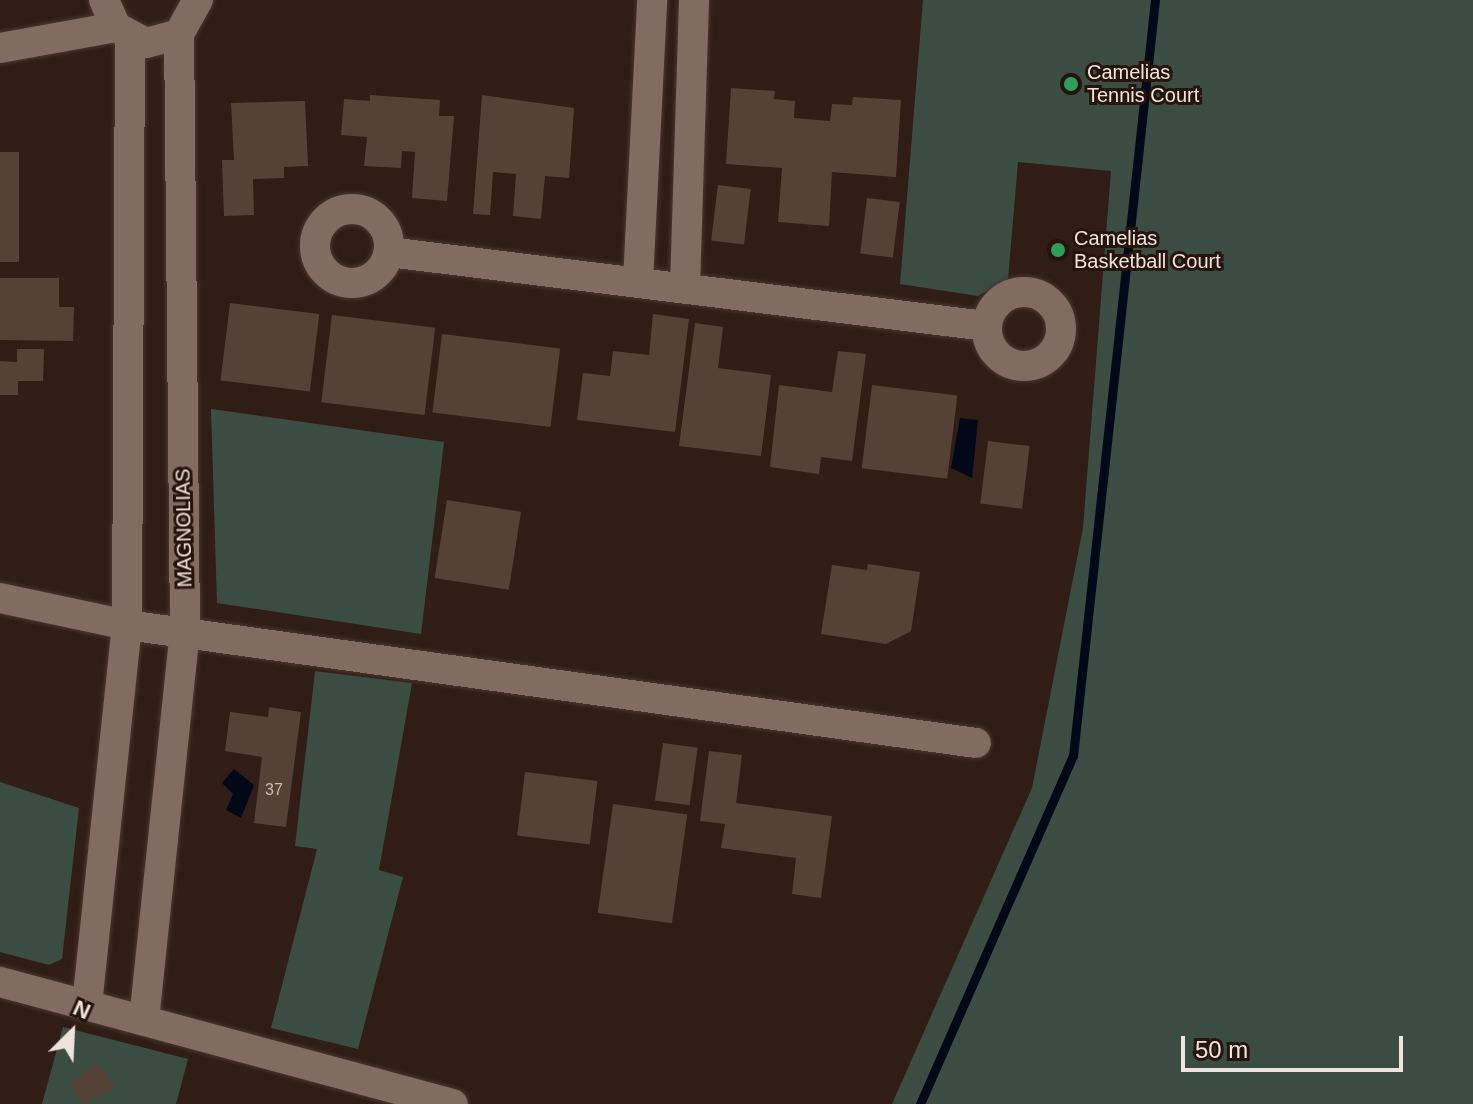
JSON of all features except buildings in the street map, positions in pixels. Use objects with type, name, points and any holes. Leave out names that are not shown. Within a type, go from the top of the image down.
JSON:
[{"type":"street","points":[[0,48],[117,22],[146,43],[179,34],[198,0]]},
{"type":"street","points":[[638,281],[652,0]]},
{"type":"street","points":[[685,287],[694,0]]},
{"type":"street","points":[[87,1005],[127,625],[117,22]]},
{"type":"street","name":"MAGNOLIAS","points":[[144,1020],[185,632],[179,34]]},
{"type":"street","points":[[389,252],[986,326]]},
{"type":"street","points":[[0,598],[127,625],[976,743]]},
{"type":"street","points":[[0,982],[453,1104]]},
{"type":"green space","points":[[923,0],[1473,0],[1473,1104],[892,1104],[1032,788],[1083,528],[1111,171],[1018,162],[1008,279],[978,296],[900,284]]},
{"type":"green space","points":[[211,409],[444,442],[421,634],[217,603]]},
{"type":"green space","points":[[315,671],[412,683],[379,870],[403,877],[358,1049],[271,1028],[317,849],[295,846]]},
{"type":"green space","points":[[0,782],[79,808],[62,959],[49,965],[0,952]]},
{"type":"green space","points":[[63,1027],[188,1059],[176,1104],[42,1104]]},
{"type":"water","points":[[960,418],[978,420],[972,478],[951,468]]},
{"type":"water","points":[[234,769],[254,785],[241,818],[226,810],[233,794],[222,783]]},
{"type":"waterway","points":[[920,1104],[1073,756],[1155,0]]},
{"type":"place","name":"Camelias Tennis Court","points":[[1071,84]]},
{"type":"place","name":"Camelias Basketball Court","points":[[1058,250]]}]
